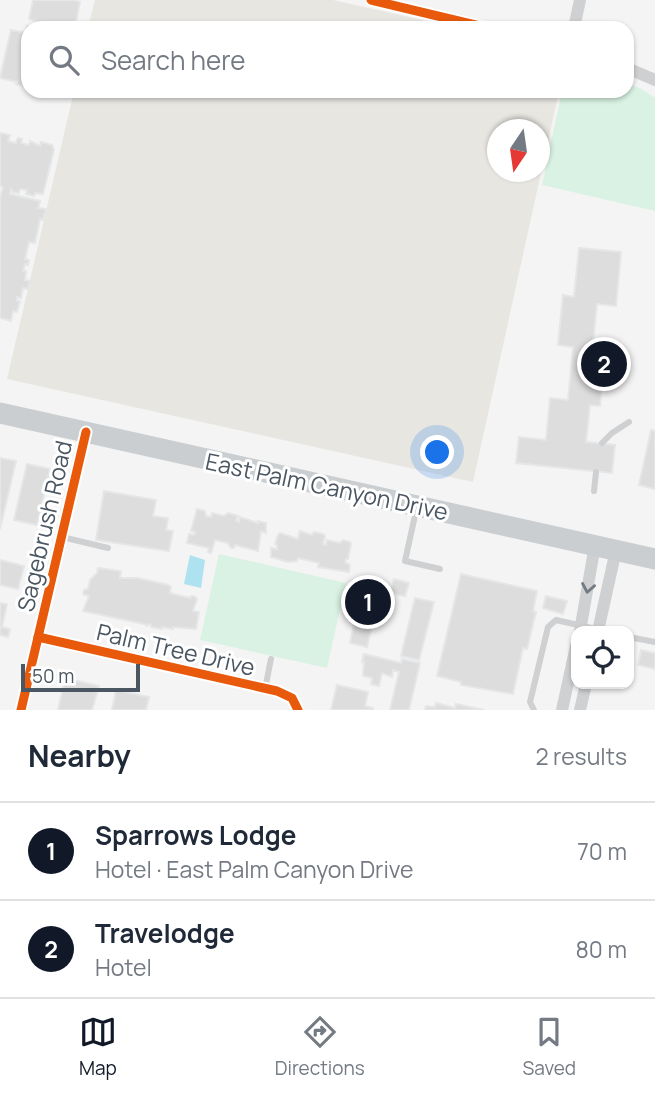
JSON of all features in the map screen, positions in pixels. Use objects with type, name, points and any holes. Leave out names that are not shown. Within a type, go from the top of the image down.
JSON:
[{"type":"main road","name":"East Palm Canyon Drive","points":[[0,412],[655,559]]},
{"type":"street","points":[[371,0],[459,21]]},
{"type":"street","points":[[576,21],[580,0]]},
{"type":"street","points":[[634,71],[655,80]]},
{"type":"street","name":"Sagebrush Road","points":[[21,710],[86,432]]},
{"type":"street","points":[[580,626],[595,545]]},
{"type":"street","points":[[601,626],[617,550]]},
{"type":"street","name":"Palm Tree Drive","points":[[38,636],[265,689],[292,698],[298,710]]},
{"type":"street","points":[[562,710],[571,669]]},
{"type":"street","points":[[580,710],[585,689]]},
{"type":"lane","points":[[602,443],[629,422]]},
{"type":"lane","points":[[594,491],[596,472]]},
{"type":"lane","points":[[417,506],[405,561],[440,569]]},
{"type":"lane","points":[[62,537],[108,548]]},
{"type":"lane","points":[[534,710],[530,702],[548,626],[556,620],[574,626]]},
{"type":"lane","points":[[634,638],[655,642]]},
{"type":"lane","points":[[265,689],[271,659]]},
{"type":"green space","points":[[634,86],[655,98],[655,211],[542,185],[543,182],[550,182],[550,147],[561,98],[634,98]]},
{"type":"green space","points":[[219,554],[346,583],[327,668],[200,640]]},
{"type":"sand","points":[[95,0],[333,0],[427,21],[90,21]]},
{"type":"sand","points":[[72,98],[557,98],[550,132],[550,119],[487,119],[487,182],[539,182],[473,482],[7,379]]},
{"type":"water","points":[[190,555],[205,560],[201,588],[184,584]]},
{"type":"building","points":[[33,0],[80,2],[76,21],[29,19]]},
{"type":"building","points":[[11,30],[21,32],[21,85],[0,78]]},
{"type":"building","points":[[0,133],[10,135],[8,141],[16,143],[18,138],[22,139],[21,143],[29,145],[30,141],[40,146],[41,142],[52,145],[54,150],[43,194],[35,193],[34,196],[26,194],[27,190],[20,189],[19,193],[11,189],[10,194],[40,201],[38,208],[46,209],[43,220],[40,219],[35,243],[29,242],[25,259],[29,260],[23,271],[26,271],[25,280],[30,281],[28,289],[23,288],[21,298],[17,297],[17,301],[20,301],[17,312],[13,311],[11,321],[0,318],[0,198],[3,187],[0,186]]},
{"type":"building","points":[[579,248],[621,252],[616,306],[597,304],[592,352],[605,354],[600,406],[590,405],[586,442],[615,445],[612,473],[516,463],[519,437],[546,440],[550,398],[568,400],[573,347],[558,345],[563,295],[574,297]]},
{"type":"building","points":[[651,430],[655,431],[655,489],[639,485]]},
{"type":"building","points":[[0,458],[16,461],[0,529]]},
{"type":"building","points":[[27,464],[50,469],[37,525],[14,520]]},
{"type":"building","points":[[104,491],[156,500],[153,516],[168,518],[166,530],[173,531],[169,551],[96,540]]},
{"type":"building","points":[[197,509],[205,511],[206,516],[211,517],[212,513],[224,516],[228,513],[238,516],[236,521],[239,522],[240,517],[266,523],[266,533],[261,531],[258,551],[235,545],[231,548],[228,543],[215,540],[211,553],[208,552],[209,548],[187,543],[189,534],[194,535],[195,532],[191,531]]},
{"type":"building","points":[[300,531],[312,535],[314,532],[323,534],[323,544],[326,545],[327,540],[350,542],[348,559],[345,562],[350,565],[349,572],[318,567],[319,563],[298,558],[297,561],[288,562],[271,557],[271,548],[277,549],[275,544],[280,533],[298,539]]},
{"type":"building","points":[[0,560],[24,566],[18,589],[0,585]]},
{"type":"building","points":[[98,568],[121,571],[120,578],[138,578],[168,585],[171,587],[170,593],[190,598],[194,596],[197,599],[193,611],[199,612],[196,629],[162,629],[83,611],[89,596],[83,594],[84,590],[88,589]]},
{"type":"building","points":[[461,574],[537,591],[533,611],[536,612],[527,649],[523,648],[513,694],[461,685],[461,682],[437,676]]},
{"type":"building","points":[[394,579],[409,583],[405,596],[390,593]]},
{"type":"building","points":[[362,583],[381,588],[367,647],[350,643]]},
{"type":"building","points":[[546,596],[567,601],[563,614],[543,608]]},
{"type":"building","points":[[415,598],[434,602],[419,660],[401,656]]},
{"type":"building","points":[[0,603],[7,604],[2,627],[10,629],[8,637],[0,635]]},
{"type":"building","points":[[641,650],[655,653],[655,669],[638,665]]},
{"type":"building","points":[[364,654],[401,663],[402,659],[420,663],[409,710],[390,710],[399,672],[393,670],[392,677],[382,673],[379,686],[371,684],[372,678],[363,676]]},
{"type":"building","points":[[65,678],[99,686],[92,710],[58,710]]},
{"type":"building","points":[[337,685],[368,692],[365,706],[373,710],[331,710]]},
{"type":"building","points":[[116,690],[149,697],[146,710],[112,710]]},
{"type":"building","points":[[436,703],[455,708],[456,704],[484,710],[425,710],[426,706],[435,707]]},
{"type":"cycle path","points":[[371,0],[459,21]]},
{"type":"cycle path","points":[[21,710],[86,432]]},
{"type":"cycle path","points":[[38,637],[277,691],[292,698],[298,710]]},
{"type":"place","name":"Travelodge","points":[[604,364]]},
{"type":"place","name":"Sparrows Lodge","points":[[368,602]]}]
